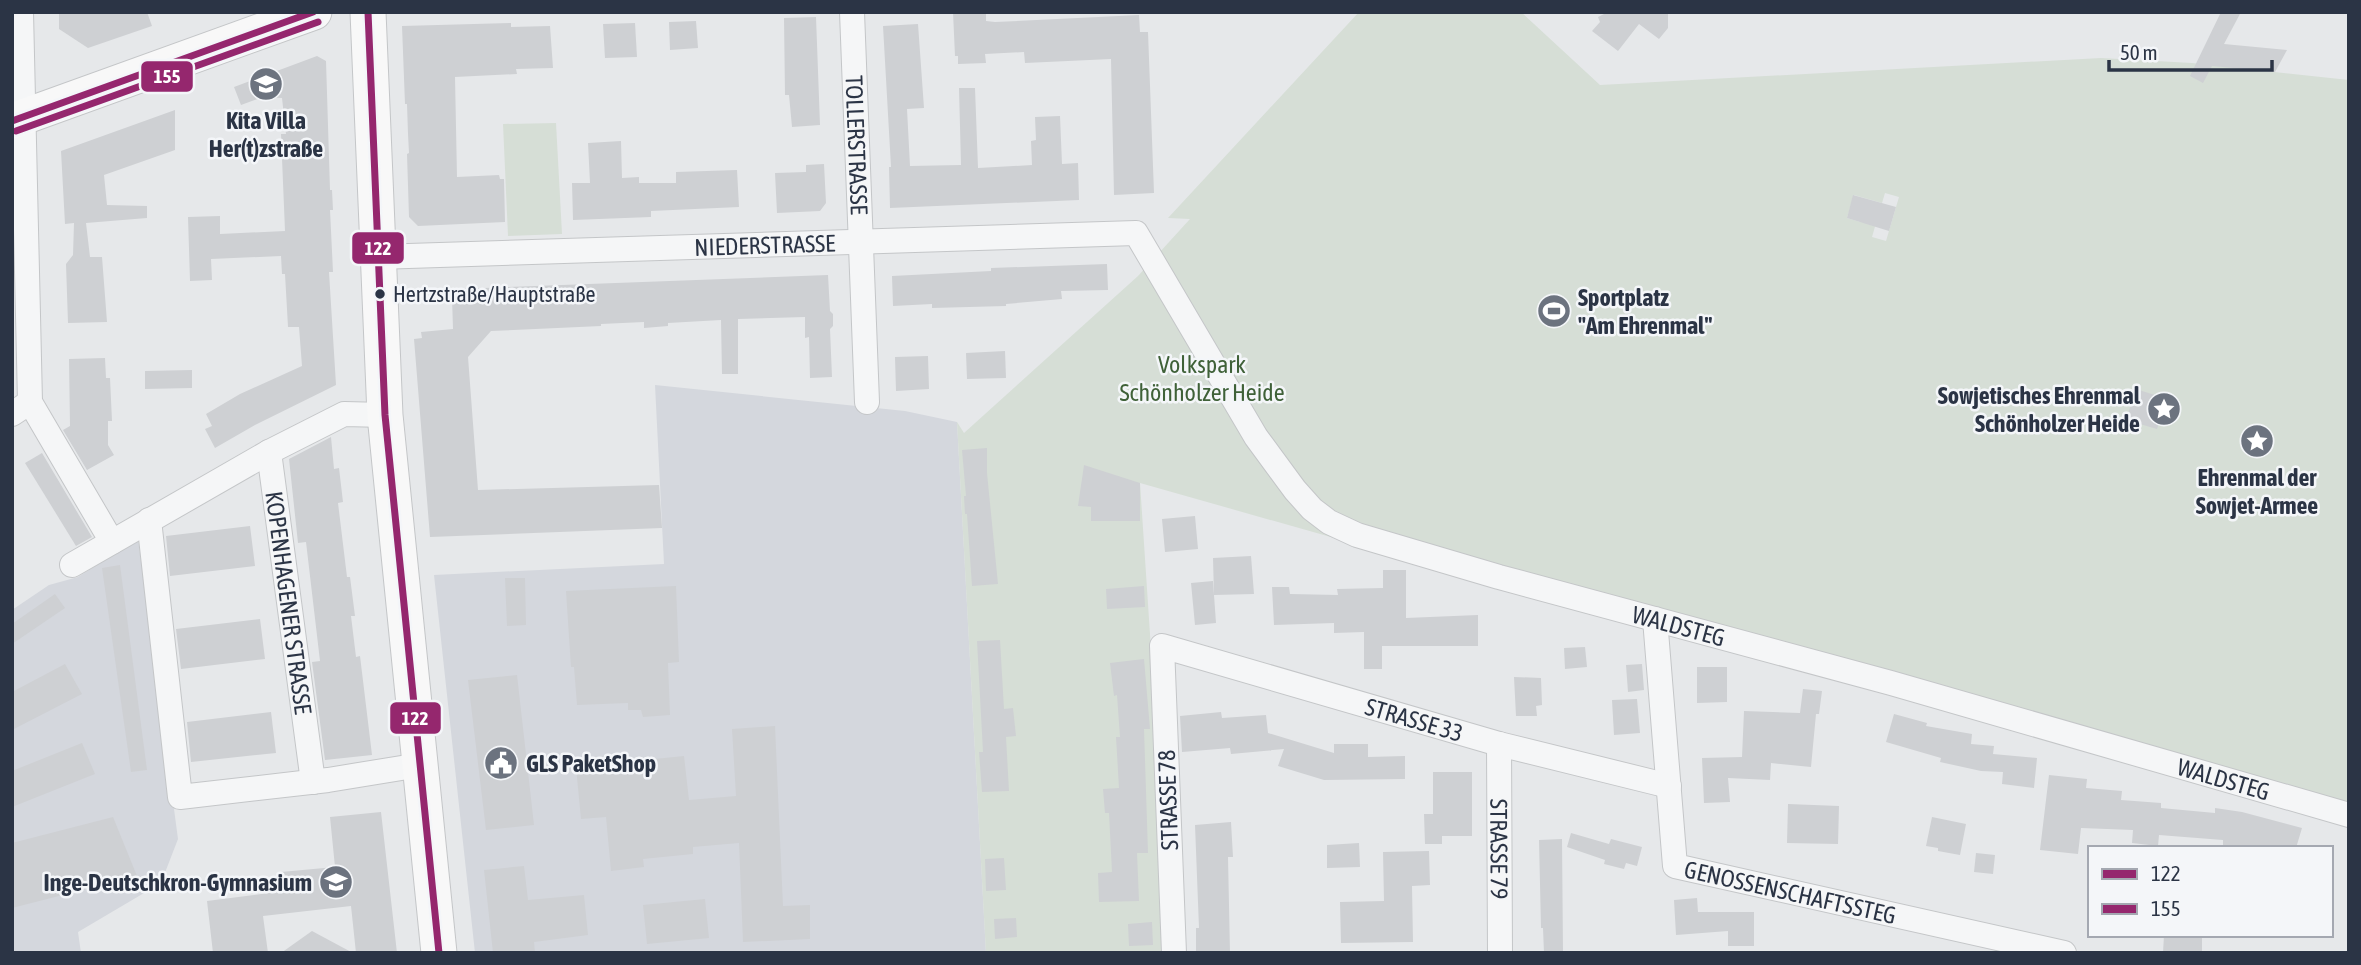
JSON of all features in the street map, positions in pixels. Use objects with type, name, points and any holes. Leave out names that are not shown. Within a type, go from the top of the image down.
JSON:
[{"type":"main road","points":[[17,119],[314,12]]},
{"type":"main road","points":[[368,12],[385,415],[439,953]]},
{"type":"street","points":[[21,12],[17,119],[21,408],[112,542]]},
{"type":"street","name":"TOLLERSTRASSE","points":[[852,12],[867,402]]},
{"type":"street","name":"NIEDERSTRASSE","points":[[377,257],[1136,233],[1145,247]]},
{"type":"street","name":"WALDSTEG","points":[[1145,247],[1256,437],[1295,490],[1312,509],[1329,522],[1357,535],[1499,577],[1891,683],[2349,815]]},
{"type":"street","points":[[269,452],[344,414],[385,415]]},
{"type":"street","name":"KOPENHAGENER STRASSE","points":[[72,565],[269,452],[313,782]]},
{"type":"street","points":[[149,520],[180,797],[313,782],[420,765]]},
{"type":"street","name":"GENOSSENSCHAFTSSTEG","points":[[1655,619],[1675,866],[2064,953]]},
{"type":"street","name":"STRASSE 33","points":[[1163,646],[1499,744],[1669,786]]},
{"type":"street","name":"STRASSE 78","points":[[1163,646],[1174,953]]},
{"type":"street","name":"STRASSE 79","points":[[1499,744],[1500,953]]},
{"type":"shaded area","points":[[655,385],[905,411],[957,422],[986,953],[475,953],[434,575],[664,564]]},
{"type":"shaded area","points":[[138,539],[178,839],[161,883],[78,932],[81,953],[12,953],[12,610],[49,585],[78,577]]},
{"type":"green space","name":"Volkspark Schönholzer Heide","points":[[1359,12],[1521,12],[1600,85],[2101,58],[2192,63],[2349,80],[2349,806],[1373,549],[1140,483],[1157,740],[1162,953],[986,953],[957,422],[964,433],[1138,276],[1190,219],[1168,218]],"holes":[[[1885,193],[1899,197],[1886,241],[1872,237],[1876,223],[1847,218],[1854,195],[1882,203]]]},
{"type":"green space","points":[[556,123],[562,234],[508,236],[503,124]]},
{"type":"building","points":[[59,12],[147,12],[152,26],[88,48],[59,29]]},
{"type":"building","points":[[953,12],[986,12],[986,21],[995,22],[1139,15],[1140,32],[1148,32],[1154,193],[1114,195],[1111,59],[1025,63],[1024,52],[985,54],[986,63],[958,64],[958,56],[955,56]]},
{"type":"building","points":[[1608,12],[1668,12],[1668,28],[1659,39],[1639,24],[1618,51],[1592,31],[1600,22],[1598,17]]},
{"type":"building","points":[[2221,12],[2241,12],[2224,44],[2287,50],[2275,72],[2212,66],[2203,83],[2190,76]]},
{"type":"building","points":[[816,17],[820,125],[792,127],[789,95],[785,95],[784,18]]},
{"type":"building","points":[[696,21],[698,48],[670,50],[669,22]]},
{"type":"building","points":[[511,23],[511,27],[550,26],[553,68],[516,69],[517,74],[455,77],[457,177],[499,175],[500,179],[504,179],[505,222],[418,226],[409,217],[409,153],[402,26]]},
{"type":"building","points":[[635,23],[637,57],[605,58],[603,24]]},
{"type":"building","points":[[918,24],[924,108],[907,109],[910,166],[961,165],[959,88],[975,88],[978,168],[1032,165],[1031,141],[1036,140],[1035,117],[1060,116],[1062,164],[1078,163],[1079,200],[890,208],[891,167],[883,26]]},
{"type":"building","points":[[317,56],[326,61],[333,210],[330,210],[333,272],[329,272],[336,385],[215,448],[205,429],[212,426],[206,414],[240,394],[302,366],[299,327],[288,327],[285,274],[282,274],[281,256],[211,259],[212,280],[190,281],[188,217],[220,216],[220,234],[285,231],[281,134],[286,134],[282,98],[263,97],[241,105],[234,87]]},
{"type":"building","points":[[175,110],[175,150],[104,175],[107,205],[147,206],[147,218],[86,223],[90,257],[102,257],[107,322],[68,323],[66,264],[73,255],[74,223],[65,224],[61,151]]},
{"type":"building","points":[[621,141],[622,178],[639,177],[639,183],[676,183],[676,172],[737,170],[739,207],[651,211],[651,217],[573,220],[572,183],[590,183],[588,143]]},
{"type":"building","points":[[824,164],[826,203],[820,211],[777,213],[775,173],[806,172],[806,165]]},
{"type":"building","points":[[1853,195],[1896,207],[1889,231],[1847,218]]},
{"type":"building","points":[[1107,264],[1108,290],[1061,291],[1062,299],[1006,306],[893,306],[892,276],[991,271],[991,268]]},
{"type":"building","points":[[828,275],[830,311],[833,314],[833,326],[830,329],[832,377],[810,378],[809,337],[805,338],[805,317],[738,319],[738,374],[722,374],[721,320],[668,323],[668,326],[644,328],[644,322],[491,331],[468,357],[478,490],[659,485],[662,528],[430,537],[414,339],[422,338],[421,332],[453,329],[452,297],[459,296],[458,289]]},
{"type":"building","points":[[1005,351],[1006,378],[967,379],[966,353]]},
{"type":"building","points":[[928,356],[929,389],[896,391],[895,357]]},
{"type":"building","points":[[105,358],[106,378],[110,378],[112,421],[108,421],[108,445],[114,455],[87,470],[63,430],[70,426],[69,359]]},
{"type":"building","points":[[192,370],[192,388],[145,389],[145,371]]},
{"type":"building","points":[[2136,389],[2167,399],[2157,429],[2126,420]]},
{"type":"building","points":[[331,437],[334,469],[339,468],[343,502],[338,503],[347,577],[350,577],[355,616],[351,616],[356,657],[360,656],[372,755],[325,760],[312,662],[320,661],[306,542],[298,543],[289,459]]},
{"type":"building","points":[[987,448],[998,584],[972,586],[962,450]]},
{"type":"building","points":[[42,453],[92,537],[76,546],[25,463]]},
{"type":"building","points":[[1084,465],[1140,483],[1140,521],[1091,521],[1091,507],[1078,506]]},
{"type":"building","points":[[1195,516],[1198,549],[1165,552],[1162,519]]},
{"type":"building","points":[[250,526],[255,566],[170,576],[166,536]]},
{"type":"building","points":[[1251,556],[1254,594],[1214,595],[1213,558]]},
{"type":"building","points":[[120,565],[147,770],[131,772],[102,568]]},
{"type":"building","points":[[1383,570],[1406,570],[1406,618],[1478,615],[1478,646],[1382,646],[1382,669],[1364,669],[1364,632],[1334,633],[1334,623],[1274,625],[1272,587],[1289,587],[1290,594],[1338,595],[1337,589],[1383,588]]},
{"type":"building","points":[[505,578],[525,578],[526,625],[507,626]]},
{"type":"building","points":[[1213,581],[1216,623],[1195,625],[1191,583]]},
{"type":"building","points":[[676,586],[679,662],[668,663],[670,715],[643,717],[641,710],[628,710],[628,703],[577,705],[574,667],[571,667],[566,591]]},
{"type":"building","points":[[1144,586],[1145,607],[1107,609],[1106,589]]},
{"type":"building","points":[[55,594],[65,608],[12,644],[12,624]]},
{"type":"building","points":[[260,619],[265,659],[181,669],[176,629]]},
{"type":"building","points":[[1000,640],[1004,709],[1013,708],[1016,736],[1006,737],[1009,791],[982,792],[979,752],[983,752],[977,641]]},
{"type":"building","points":[[1585,647],[1587,667],[1565,669],[1564,648]]},
{"type":"building","points":[[1144,659],[1150,729],[1144,729],[1148,853],[1137,853],[1139,901],[1099,902],[1098,873],[1112,872],[1109,813],[1105,813],[1103,789],[1119,788],[1117,695],[1114,696],[1110,663]]},
{"type":"building","points":[[65,664],[82,694],[12,730],[12,692]]},
{"type":"building","points":[[1642,664],[1644,690],[1628,692],[1626,665]]},
{"type":"building","points":[[1697,667],[1727,667],[1727,702],[1697,703]]},
{"type":"building","points":[[517,675],[534,825],[486,830],[468,680]]},
{"type":"building","points":[[1514,677],[1541,678],[1542,705],[1536,706],[1537,716],[1516,716]]},
{"type":"building","points":[[1803,689],[1822,691],[1819,714],[1816,714],[1811,767],[1771,763],[1770,780],[1728,778],[1730,802],[1704,803],[1702,758],[1742,757],[1744,711],[1800,713]]},
{"type":"building","points":[[1637,699],[1640,733],[1614,735],[1612,700]]},
{"type":"building","points":[[271,712],[276,753],[191,762],[187,722]]},
{"type":"building","points":[[1221,712],[1222,718],[1266,715],[1268,733],[1334,753],[1334,744],[1368,744],[1368,757],[1405,756],[1405,779],[1324,780],[1278,766],[1284,749],[1231,754],[1230,748],[1182,752],[1180,716]]},
{"type":"building","points":[[1894,714],[1927,723],[1926,726],[1972,734],[1971,744],[1994,746],[1993,754],[2037,758],[2034,788],[2002,784],[2003,772],[1981,771],[1940,762],[1941,758],[1886,742]]},
{"type":"building","points":[[775,726],[783,906],[810,905],[810,939],[743,942],[739,843],[693,847],[693,854],[643,859],[644,867],[611,871],[606,817],[581,819],[576,767],[684,756],[689,800],[736,796],[732,729]]},
{"type":"building","points":[[82,743],[95,774],[12,807],[12,771]]},
{"type":"building","points":[[1433,772],[1472,772],[1472,836],[1442,836],[1442,844],[1425,844],[1424,814],[1433,814]]},
{"type":"building","points":[[2049,775],[2087,779],[2086,788],[2122,791],[2121,800],[2161,803],[2161,808],[2215,813],[2215,808],[2242,812],[2302,828],[2297,846],[2223,846],[2223,840],[2159,835],[2158,846],[2132,843],[2133,830],[2081,828],[2078,854],[2040,850]]},
{"type":"building","points":[[1788,804],[1839,806],[1838,844],[1787,843]]},
{"type":"building","name":"Inge-Deutschkron-Gymnasium","points":[[381,812],[397,953],[356,953],[351,906],[263,916],[268,953],[213,953],[207,901],[284,891],[281,872],[335,867],[330,817]]},
{"type":"building","points":[[113,817],[137,876],[12,908],[12,843]]},
{"type":"building","points":[[1932,817],[1966,824],[1960,855],[1926,846]]},
{"type":"building","points":[[1231,822],[1233,857],[1228,857],[1230,953],[1196,953],[1196,928],[1199,928],[1195,825]]},
{"type":"building","points":[[1571,833],[1609,844],[1611,839],[1642,847],[1637,866],[1626,863],[1624,869],[1604,864],[1605,860],[1567,847]]},
{"type":"building","points":[[1562,839],[1563,953],[1544,953],[1539,840]]},
{"type":"building","points":[[1359,843],[1360,867],[1327,868],[1327,845]]},
{"type":"building","points":[[1429,851],[1430,885],[1412,886],[1413,942],[1341,943],[1340,902],[1384,901],[1383,852]]},
{"type":"building","points":[[1976,853],[1995,855],[1993,874],[1974,872]]},
{"type":"building","points":[[1004,858],[1006,890],[986,891],[985,859]]},
{"type":"building","points":[[524,866],[528,900],[584,895],[588,935],[534,942],[535,953],[493,953],[484,870]]},
{"type":"building","points":[[1697,898],[1698,912],[1754,912],[1754,946],[1728,946],[1728,931],[1676,935],[1674,900]]},
{"type":"building","points":[[705,899],[709,938],[647,944],[643,905]]},
{"type":"building","points":[[1016,918],[1017,937],[995,939],[994,919]]},
{"type":"building","points":[[1152,922],[1153,945],[1129,946],[1128,924]]},
{"type":"building","name":"Inge-Deutschkron-Gymnasium","points":[[312,931],[353,953],[281,953]]},
{"type":"building","points":[[2164,937],[2202,937],[2202,953],[2163,953]]},
{"type":"transit line","name":"122","points":[[12,121],[313,12]]},
{"type":"transit line","name":"122","points":[[368,12],[385,415],[439,953]]},
{"type":"transit line","name":"155","points":[[16,131],[318,22]]},
{"type":"place","name":"Kita Villa Her(t)zstraße","points":[[266,84]]},
{"type":"place","name":"Hertzstraße/Hauptstraße","points":[[380,294]]},
{"type":"place","name":"Sportplatz \"Am Ehrenmal\"","points":[[1554,311]]},
{"type":"place","name":"Sowjetisches Ehrenmal Schönholzer Heide","points":[[2164,409]]},
{"type":"place","name":"Ehrenmal der Sowjet-Armee","points":[[2257,441]]},
{"type":"place","name":"GLS PaketShop","points":[[501,763]]},
{"type":"place","name":"Inge-Deutschkron-Gymnasium","points":[[336,882]]}]
